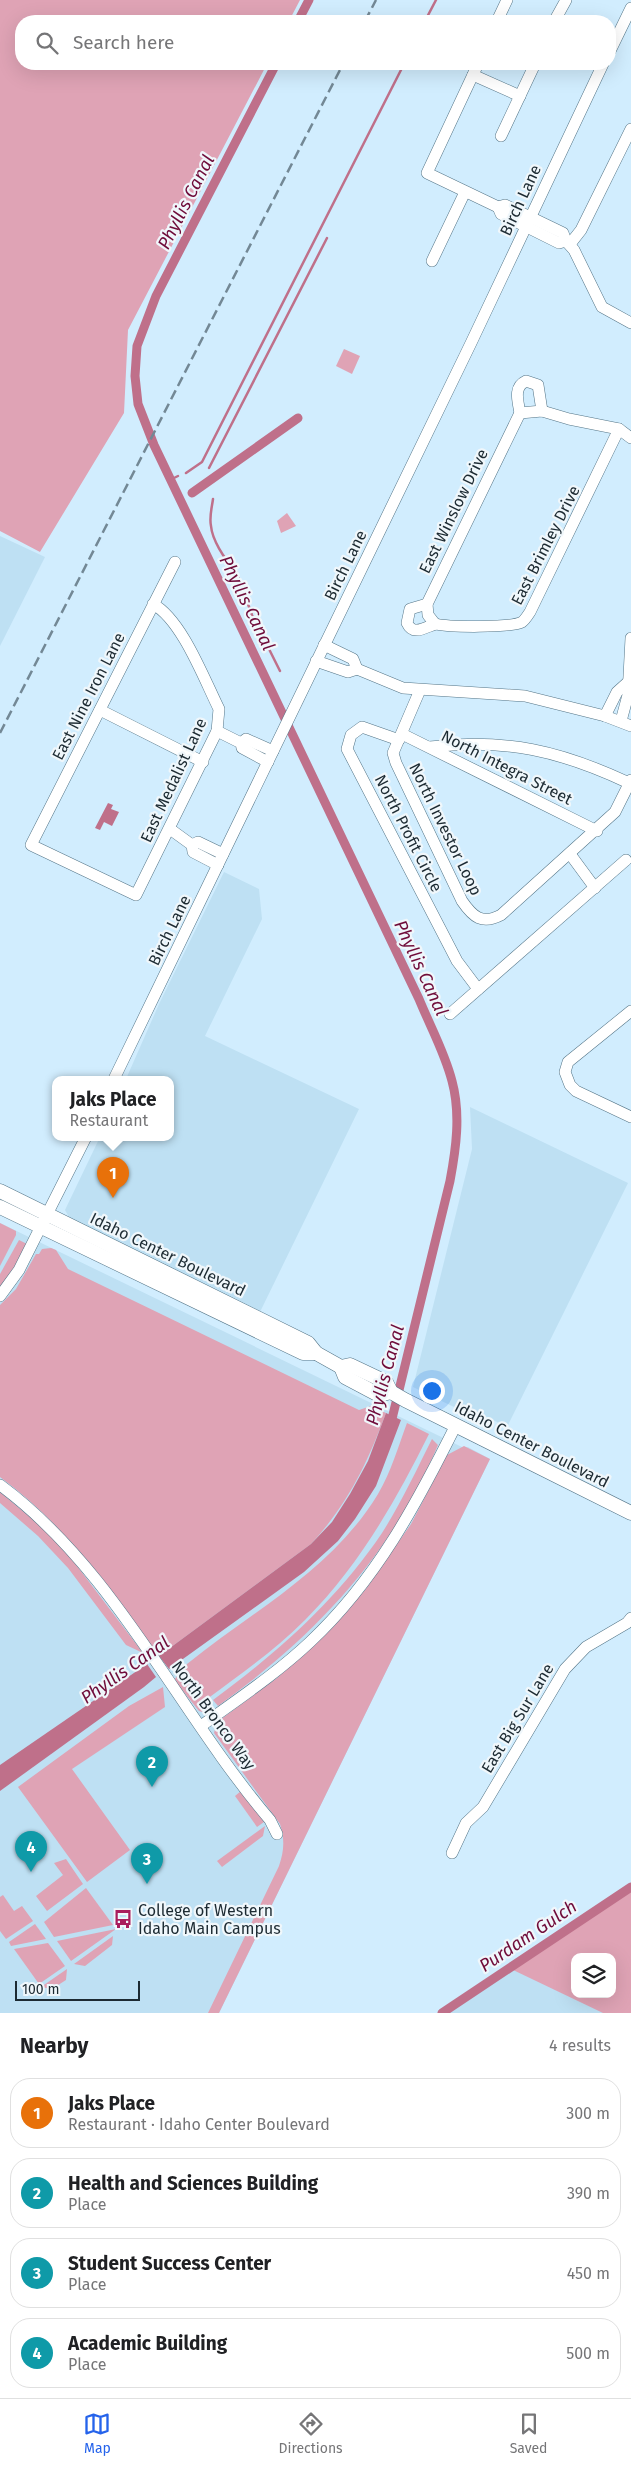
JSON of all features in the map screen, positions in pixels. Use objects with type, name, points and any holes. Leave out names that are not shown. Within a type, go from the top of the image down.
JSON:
[{"type":"main road","name":"Idaho Center Boulevard","points":[[0,1191],[308,1343],[316,1353],[341,1367],[350,1365],[386,1382],[391,1392],[405,1400],[631,1513]]},
{"type":"main road","name":"Idaho Center Boulevard","points":[[0,1208],[303,1353],[316,1353]]},
{"type":"street","points":[[500,15],[507,0]]},
{"type":"street","points":[[558,15],[566,0]]},
{"type":"street","points":[[616,39],[631,8]]},
{"type":"street","points":[[475,70],[426,173],[498,207],[501,214],[528,222],[559,243],[568,243],[581,230],[631,129]]},
{"type":"street","points":[[501,136],[532,70]]},
{"type":"street","name":"Birch Lane","points":[[115,1076],[600,70]]},
{"type":"street","points":[[473,75],[520,96]]},
{"type":"street","points":[[432,261],[466,192]]},
{"type":"street","points":[[568,243],[602,307],[631,323]]},
{"type":"street","points":[[542,411],[538,385],[526,381],[519,387],[517,393],[520,413],[542,411],[569,419],[619,429],[631,438]]},
{"type":"street","name":"East Winslow Drive","points":[[427,604],[520,413]]},
{"type":"street","name":"East Brimley Drive","points":[[435,624],[445,626],[504,625],[522,622],[535,604],[619,429]]},
{"type":"street","name":"East Nine Iron Lane","points":[[136,895],[31,845],[175,562]]},
{"type":"street","name":"East Medalist Lane","points":[[136,895],[170,830],[217,731],[219,709],[175,622],[164,610],[153,604]]},
{"type":"street","points":[[427,604],[428,615],[435,624],[416,630],[411,629],[407,623],[410,609],[427,604]]},
{"type":"street","points":[[316,661],[348,672],[357,669],[403,688],[525,696],[605,716],[626,724],[631,638]]},
{"type":"street","points":[[324,644],[353,659],[357,669]]},
{"type":"street","points":[[605,716],[617,692],[627,683]]},
{"type":"street","name":"North Investor Loop","points":[[420,690],[393,753],[396,763],[470,913],[490,920],[501,915],[597,831],[615,812],[630,781]]},
{"type":"street","points":[[100,710],[203,762]]},
{"type":"street","name":"North Profit Circle","points":[[400,737],[362,726],[351,735],[347,748],[457,961],[478,990]]},
{"type":"street","points":[[217,731],[241,743],[242,748],[268,762]]},
{"type":"street","name":"North Integra Street","points":[[400,737],[430,747],[597,831]]},
{"type":"street","points":[[241,743],[246,739],[273,751]]},
{"type":"street","points":[[430,747],[454,744],[507,745],[550,753],[630,781]]},
{"type":"street","points":[[170,830],[192,845],[193,852],[221,859]]},
{"type":"street","points":[[570,854],[595,888]]},
{"type":"street","points":[[450,1014],[626,860]]},
{"type":"street","points":[[631,1011],[568,1062],[565,1072],[565,1077],[576,1091],[631,1117]]},
{"type":"street","points":[[0,1296],[19,1270],[42,1228],[84,1141]]},
{"type":"street","points":[[202,1726],[275,1672],[310,1642],[342,1609],[406,1521],[456,1426]]},
{"type":"street","name":"North Bronco Way","points":[[0,1486],[25,1504],[79,1559],[152,1656],[270,1820],[277,1834]]},
{"type":"street","name":"East Big Sur Lane","points":[[452,1853],[466,1823],[483,1807],[565,1669],[586,1647],[627,1623],[631,1618]]},
{"type":"shaded area","points":[[0,0],[300,0],[292,15],[15,15],[15,70],[264,70],[128,330],[124,413],[40,552],[0,531]]},
{"type":"shaded area","points":[[344,349],[360,356],[352,374],[336,366]]},
{"type":"shaded area","points":[[287,513],[296,526],[281,533],[277,521]]},
{"type":"shaded area","points":[[0,536],[45,557],[0,646]]},
{"type":"shaded area","points":[[108,803],[113,805],[111,809],[119,812],[112,826],[104,822],[100,830],[95,828]]},
{"type":"shaded area","points":[[224,872],[259,889],[262,919],[205,1036],[359,1109],[260,1312],[70,1219],[65,1210],[98,1141],[174,1141],[174,1076],[127,1076],[159,1004]]},
{"type":"shaded area","points":[[470,1107],[628,1183],[507,1427],[459,1403],[456,1408],[413,1387],[472,1149]]},
{"type":"shaded area","points":[[0,1223],[490,1459],[219,2013],[0,2013]]},
{"type":"shaded area","points":[[0,1223],[16,1231],[16,1235],[0,1266]]},
{"type":"shaded area","points":[[19,1240],[27,1244],[15,1268],[0,1287],[0,1274]]},
{"type":"shaded area","points":[[51,1248],[56,1250],[68,1269],[359,1410],[371,1406],[386,1413],[355,1483],[336,1514],[311,1544],[159,1656],[106,1584],[67,1538],[24,1496],[0,1477],[0,1305],[16,1289],[36,1254],[39,1254],[42,1249]]},
{"type":"shaded area","points":[[386,1413],[401,1420],[376,1486],[338,1541],[304,1572],[169,1669],[159,1656],[311,1544],[332,1522],[368,1461]]},
{"type":"shaded area","points":[[407,1423],[429,1434],[403,1484],[359,1555],[342,1578],[294,1631],[207,1699],[214,1709],[206,1713],[199,1711],[174,1680],[187,1664],[265,1607],[315,1567],[338,1545],[359,1521],[383,1486]]},
{"type":"shaded area","points":[[432,1439],[438,1445],[419,1485],[397,1523],[373,1558],[346,1591],[286,1652],[218,1706],[213,1700],[305,1624],[364,1558],[396,1510]]},
{"type":"shaded area","points":[[464,1446],[490,1459],[219,2013],[208,2013],[279,1866],[283,1845],[280,1824],[214,1733],[217,1722],[277,1678],[328,1631],[365,1590],[411,1524],[447,1455]]},
{"type":"shaded area","points":[[0,1492],[43,1528],[74,1562],[143,1653],[126,1645],[68,1568],[38,1536],[0,1503]]},
{"type":"shaded area","points":[[147,1664],[156,1677],[0,1791],[0,1765]]},
{"type":"shaded area","points":[[163,1687],[165,1707],[72,1769],[130,1850],[87,1882],[18,1787],[129,1706]]},
{"type":"shaded area","points":[[241,1791],[264,1822],[257,1827],[235,1796]]},
{"type":"shaded area","points":[[265,1826],[263,1836],[222,1867],[217,1861]]},
{"type":"shaded area","points":[[66,1859],[83,1884],[47,1911],[36,1896],[63,1875],[54,1863]]},
{"type":"shaded area","points":[[86,1888],[113,1925],[54,1937],[44,1922]]},
{"type":"shaded area","points":[[631,1889],[631,2013],[445,2013]]},
{"type":"shaded area","points":[[631,1889],[631,2013],[603,2013],[572,1998],[616,1998],[616,1953],[571,1953],[571,1998],[511,1969]]},
{"type":"shaded area","points":[[3,1895],[14,1911],[22,1906],[33,1921],[6,1939],[0,1931],[0,1897]]},
{"type":"shaded area","points":[[35,1924],[46,1939],[11,1946],[9,1942]]},
{"type":"shaded area","points":[[116,1929],[71,1961],[57,1941]]},
{"type":"shaded area","points":[[113,1936],[112,1945],[85,1966],[74,1964]]},
{"type":"shaded area","points":[[48,1943],[65,1966],[39,1984],[14,1949]]},
{"type":"shaded area","points":[[67,1969],[66,1980],[52,1989],[41,1987]]},
{"type":"waterway","name":"Phyllis Canal","points":[[301,15],[309,0]]},
{"type":"waterway","points":[[428,15],[436,0]]},
{"type":"waterway","name":"Phyllis Canal","points":[[273,70],[156,296],[137,346],[135,376],[138,404],[154,445],[419,999],[441,1050],[455,1093],[456,1144],[450,1181],[390,1427]]},
{"type":"waterway","points":[[186,473],[202,462],[401,70]]},
{"type":"waterway","points":[[209,468],[327,238]]},
{"type":"waterway","points":[[192,493],[298,418]]},
{"type":"waterway","name":"Phyllis Canal","points":[[170,480],[178,476]]},
{"type":"waterway","points":[[213,499],[210,519],[214,537],[219,549],[234,566],[252,615],[280,671]]},
{"type":"waterway","name":"Purdam Gulch","points":[[442,2013],[631,1887]]},
{"type":"railway","points":[[368,15],[376,0]]},
{"type":"railway","points":[[0,733],[340,70]]},
{"type":"place","name":"Jaks Place","points":[[113,1198]]},
{"type":"place","name":"Health and Sciences Building","points":[[152,1787]]},
{"type":"place","name":"Academic Building","points":[[31,1872]]},
{"type":"place","name":"Student Success Center","points":[[147,1884]]},
{"type":"place","name":"College of Western Idaho Main Campus","points":[[123,1919]]}]
